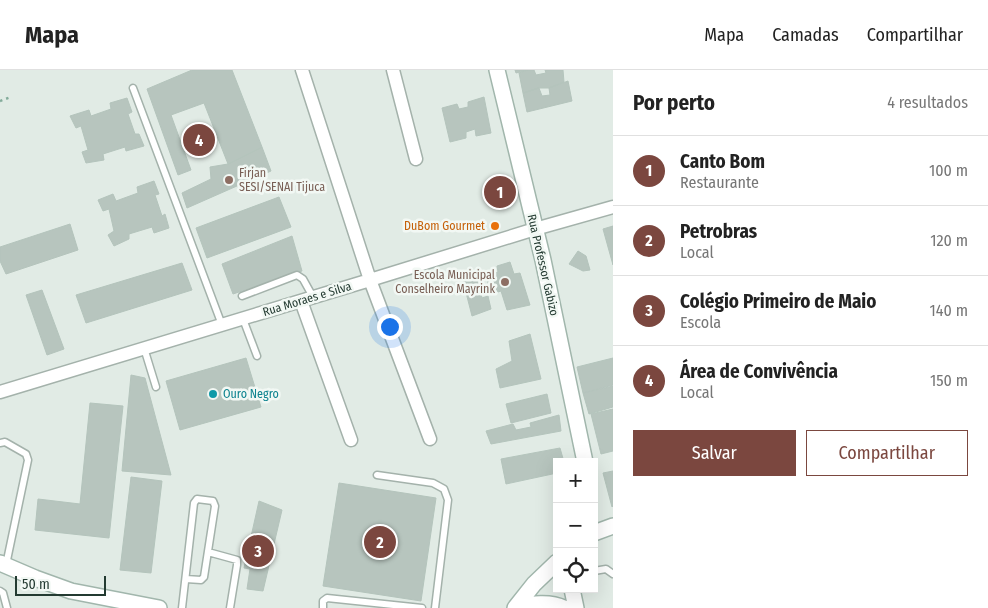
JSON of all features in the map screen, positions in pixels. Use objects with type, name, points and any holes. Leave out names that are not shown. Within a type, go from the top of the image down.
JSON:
[{"type":"street","points":[[302,70],[370,280],[430,439]]},
{"type":"street","points":[[393,70],[416,158]]},
{"type":"street","name":"Rua Professor Gabizo","points":[[496,70],[535,229],[584,458]]},
{"type":"street","name":"Rua Moraes e Silva","points":[[0,392],[613,207]]},
{"type":"street","points":[[307,299],[351,440]]},
{"type":"street","points":[[598,532],[613,526]]},
{"type":"street","points":[[3,564],[71,591],[159,608]]},
{"type":"street","points":[[516,608],[534,584],[553,566]]},
{"type":"street","points":[[573,593],[576,608]]},
{"type":"street","points":[[516,608],[554,604],[564,608]]},
{"type":"lane","points":[[133,88],[222,325]]},
{"type":"lane","points":[[242,296],[297,275],[303,279],[307,299]]},
{"type":"lane","points":[[243,319],[257,356]]},
{"type":"lane","points":[[144,348],[156,387]]},
{"type":"lane","points":[[0,444],[5,442],[20,449],[26,454],[28,460],[3,564]]},
{"type":"lane","points":[[377,476],[433,483],[444,489],[448,500],[435,608]]},
{"type":"lane","points":[[182,608],[194,505],[197,499],[215,503],[203,579],[186,579]]},
{"type":"lane","points":[[208,552],[237,560],[230,608]]},
{"type":"lane","points":[[598,570],[606,569],[613,574]]},
{"type":"lane","points":[[0,592],[3,593],[7,608]]},
{"type":"lane","points":[[323,608],[323,600],[327,598],[422,608]]},
{"type":"path","points":[[0,102],[12,98]]},
{"type":"building","points":[[192,70],[232,70],[262,147],[228,164],[204,103],[171,115],[191,170],[178,175],[147,89]]},
{"type":"building","points":[[515,70],[528,70],[516,73]]},
{"type":"building","points":[[534,70],[536,75],[546,73],[545,70],[563,70],[564,82],[549,88],[539,88],[523,93],[519,73]]},
{"type":"building","points":[[568,81],[572,101],[527,112],[523,93],[539,88],[542,96],[550,95],[549,88]]},
{"type":"building","points":[[484,97],[491,133],[476,136],[475,129],[466,132],[466,138],[450,142],[442,108],[457,104],[459,109],[468,107],[468,102]]},
{"type":"building","points":[[127,98],[132,112],[128,114],[135,134],[139,134],[144,146],[126,151],[125,147],[103,154],[104,160],[86,163],[82,152],[88,150],[81,126],[76,128],[70,116],[89,110],[91,116],[111,109],[110,103]]},
{"type":"building","points":[[262,147],[271,171],[187,208],[182,193],[211,179],[210,167],[228,164]]},
{"type":"building","points":[[154,181],[159,194],[155,195],[162,216],[165,214],[169,228],[154,233],[152,227],[129,234],[129,239],[114,246],[108,235],[114,231],[109,209],[103,211],[98,200],[113,194],[116,201],[138,193],[137,187]]},
{"type":"building","points":[[509,181],[513,197],[491,203],[487,187]]},
{"type":"building","points":[[279,197],[291,227],[207,258],[196,228]]},
{"type":"building","points":[[70,224],[78,250],[6,274],[0,261],[0,247]]},
{"type":"building","points":[[613,226],[613,265],[603,229]]},
{"type":"building","points":[[292,236],[302,271],[233,294],[222,264]]},
{"type":"building","points":[[578,251],[586,256],[590,270],[583,271],[569,264]]},
{"type":"building","name":"Escola Municipal Conselheiro Mayrink","points":[[510,262],[514,274],[520,273],[530,305],[507,310],[501,291],[498,292],[495,288],[490,289],[486,276],[498,272],[497,266]]},
{"type":"building","points":[[182,263],[192,290],[86,323],[76,295]]},
{"type":"building","points":[[480,271],[484,285],[479,287],[482,298],[488,296],[491,309],[472,316],[462,277]]},
{"type":"building","points":[[42,290],[64,349],[47,355],[26,295]]},
{"type":"building","points":[[530,334],[541,379],[500,388],[496,369],[512,361],[509,341]]},
{"type":"building","name":"Ouro Negro","points":[[246,358],[261,407],[180,430],[166,381]]},
{"type":"building","points":[[613,358],[613,385],[583,393],[577,367]]},
{"type":"building","points":[[131,375],[145,378],[171,475],[122,471]]},
{"type":"building","points":[[613,386],[613,407],[589,414],[583,393]]},
{"type":"building","points":[[547,394],[551,413],[511,423],[506,404]]},
{"type":"building","points":[[90,403],[123,406],[109,538],[35,530],[38,499],[80,504]]},
{"type":"building","points":[[613,409],[613,451],[601,454],[591,414]]},
{"type":"building","points":[[559,415],[561,431],[491,444],[486,431],[513,424],[516,430],[531,427],[530,423]]},
{"type":"building","points":[[560,448],[563,458],[553,458],[553,474],[506,484],[501,459]]},
{"type":"building","points":[[613,471],[613,506],[612,507],[603,473]]},
{"type":"building","points":[[131,477],[162,481],[151,573],[120,570]]},
{"type":"building","points":[[339,483],[436,498],[421,601],[323,586]]},
{"type":"building","points":[[259,501],[282,510],[263,591],[247,589],[250,569],[244,568]]},
{"type":"place","name":"Área de Convivência","points":[[199,140]]},
{"type":"place","name":"Firjan SESI/SENAI Tijuca","points":[[229,180]]},
{"type":"place","name":"Canto Bom","points":[[500,192]]},
{"type":"place","name":"DuBom Gourmet","points":[[495,226]]},
{"type":"place","name":"Escola Municipal Conselheiro Mayrink","points":[[505,282]]},
{"type":"place","name":"Ouro Negro","points":[[213,394]]},
{"type":"place","name":"Petrobras","points":[[380,542]]},
{"type":"place","name":"Colégio Primeiro de Maio","points":[[258,551]]}]
